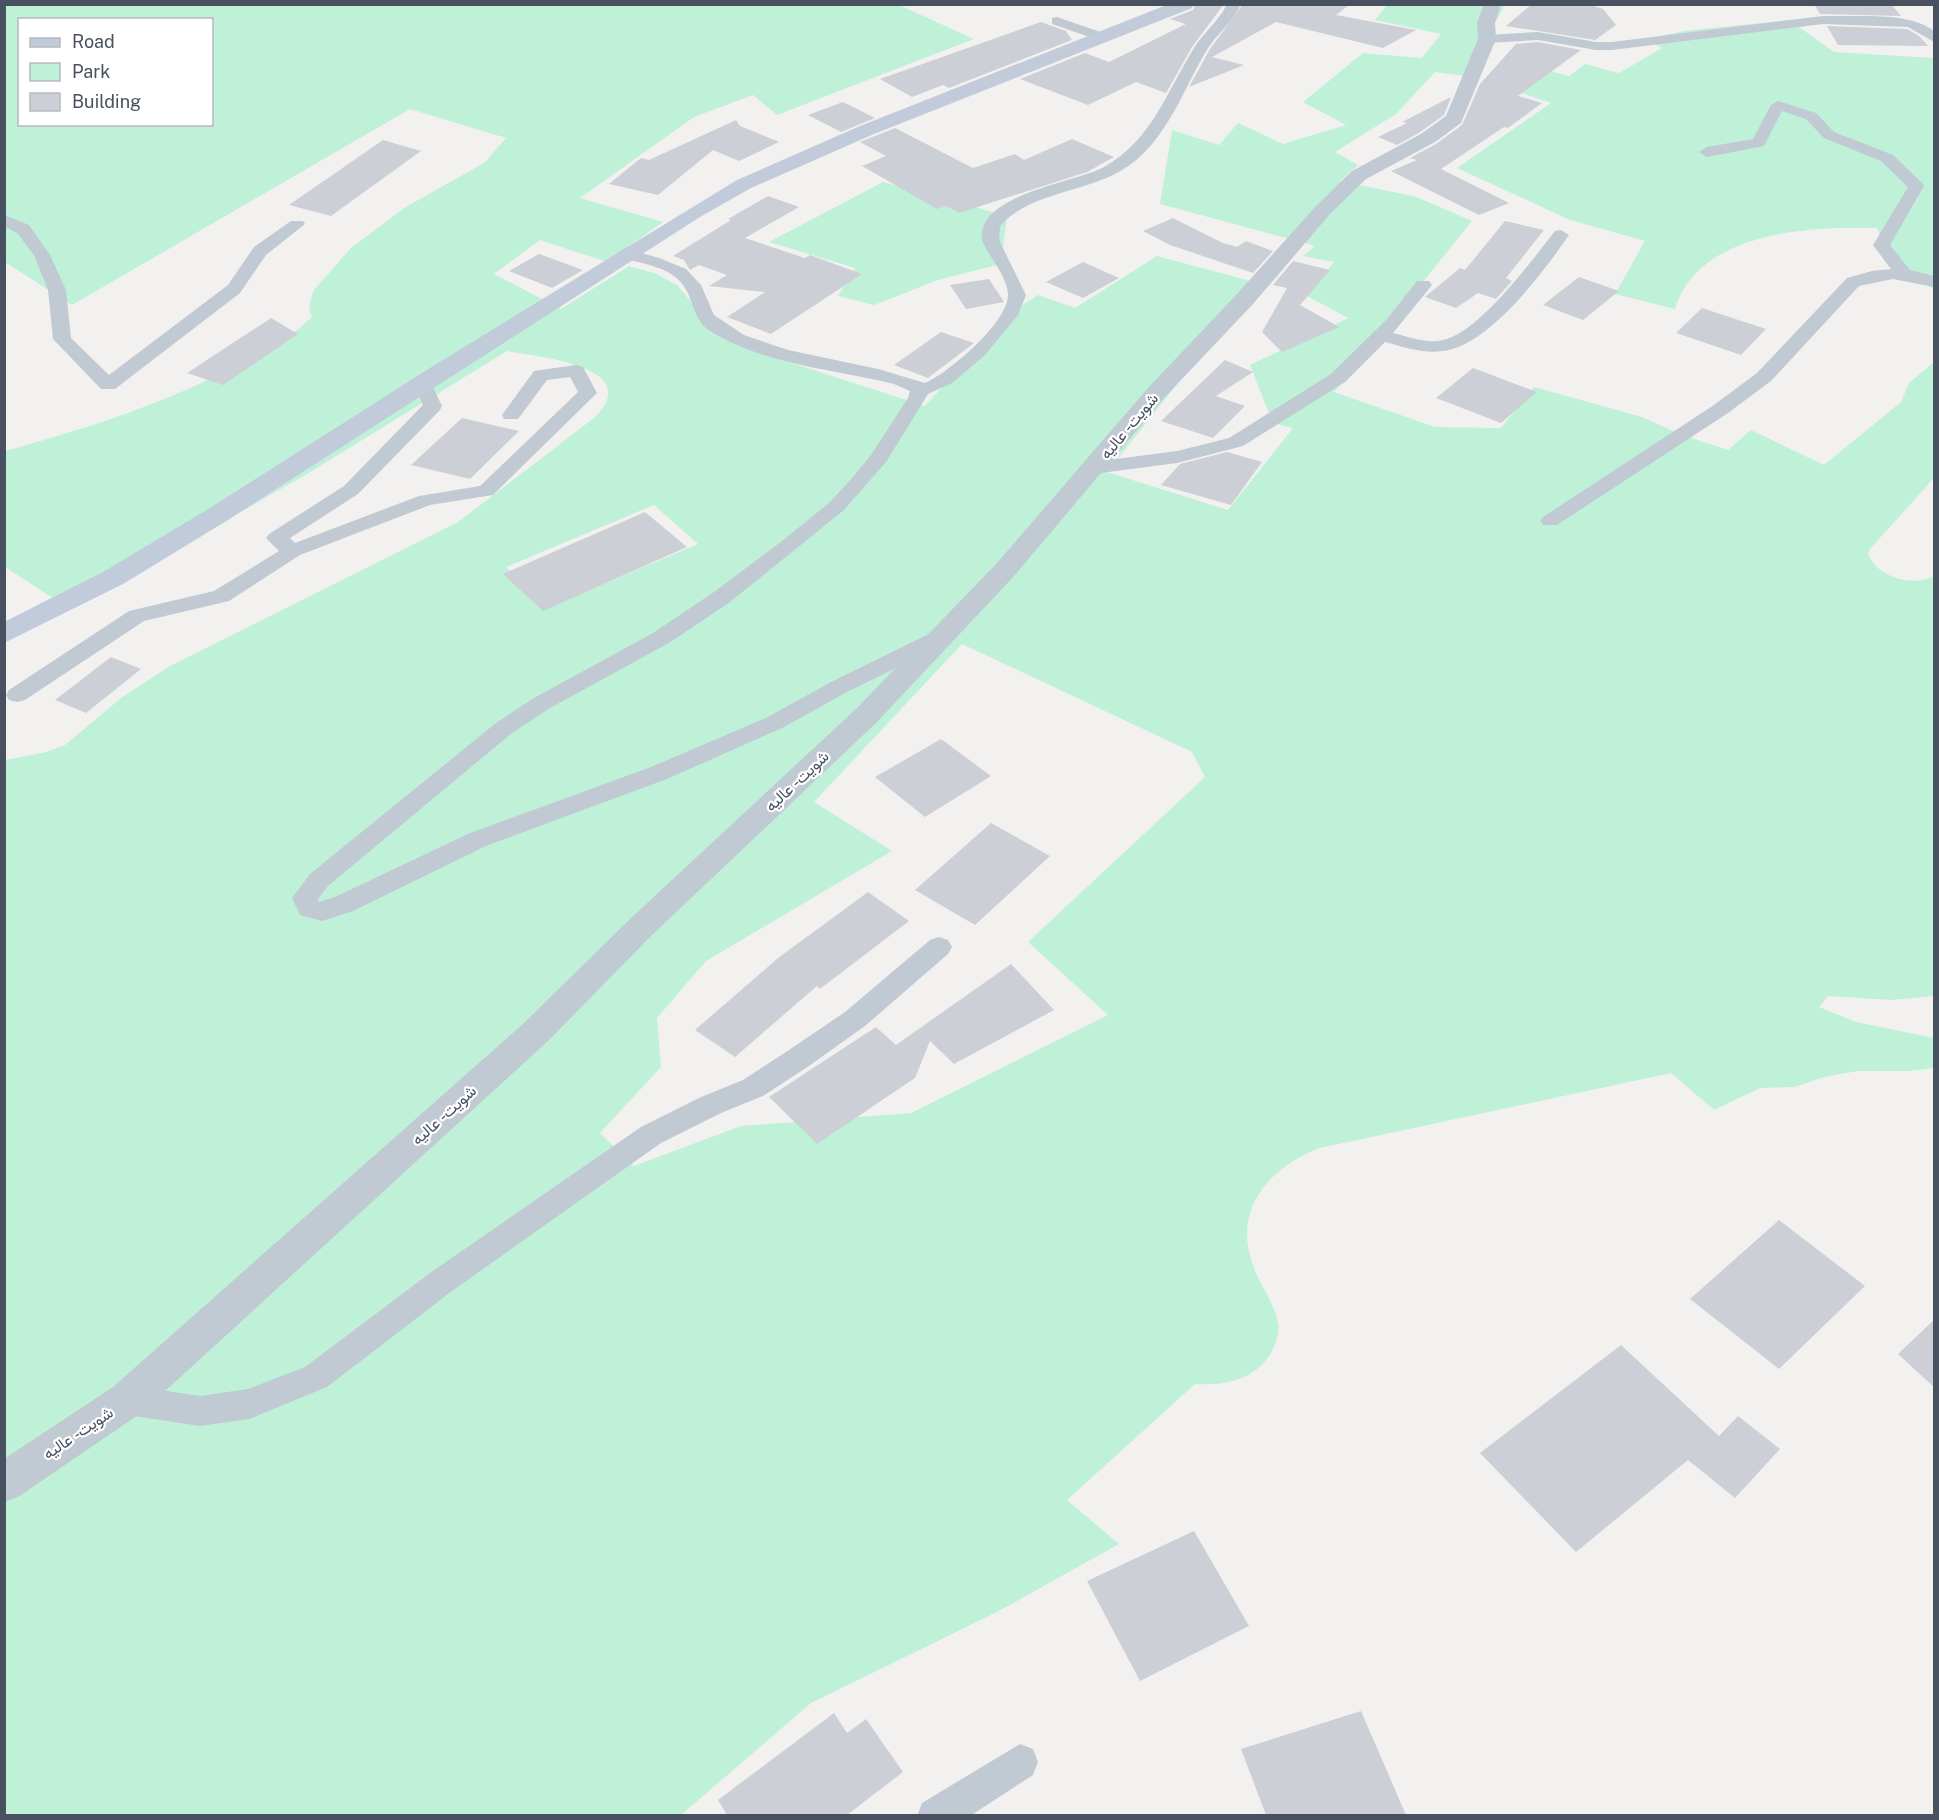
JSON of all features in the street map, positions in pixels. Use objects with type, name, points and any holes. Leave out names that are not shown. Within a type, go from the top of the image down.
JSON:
[{"type":"main road","points":[[4,634],[113,578],[219,514],[627,254],[744,184],[802,157],[1186,4]]},
{"type":"street","points":[[941,637],[838,687],[774,723],[659,773],[479,839],[344,904],[322,912],[309,908],[305,898],[319,880],[504,728],[542,703],[661,638],[722,597],[837,506],[879,458],[920,391],[946,379],[963,366],[1013,309],[1018,296],[989,238],[990,227],[1000,216],[1020,204],[1108,171],[1143,147],[1165,119],[1201,47],[1234,4]]},
{"type":"street","name":"شويت - عاليه","points":[[4,1483],[127,1400],[536,1032],[641,927],[866,716],[1006,569],[1043,521],[1093,468],[1156,393],[1245,299],[1323,210],[1359,175],[1428,138],[1454,119],[1487,39],[1486,23],[1493,4]]},
{"type":"street","points":[[1487,39],[1538,36],[1596,46],[1638,45],[1719,31],[1823,20],[1910,23],[1921,27],[1935,38]]},
{"type":"street","points":[[1057,21],[1104,38]]},
{"type":"street","points":[[1707,152],[1759,143],[1778,105],[1811,116],[1829,135],[1887,158],[1916,186],[1881,245],[1906,276]]},
{"type":"street","points":[[4,220],[23,229],[42,255],[57,290],[62,339],[108,385],[234,289],[260,250],[297,224]]},
{"type":"street","points":[[1380,335],[1426,345],[1446,346],[1474,333],[1499,308],[1561,235]]},
{"type":"street","points":[[627,254],[671,269],[686,277],[708,322],[741,340],[770,350],[901,380],[915,386],[920,391]]},
{"type":"street","points":[[1550,521],[1721,409],[1764,377],[1853,282],[1866,276],[1881,274],[1935,282]]},
{"type":"street","points":[[1093,468],[1176,457],[1236,442],[1338,378],[1380,335],[1423,285]]},
{"type":"street","points":[[17,695],[137,616],[221,596],[293,551],[426,500],[486,491],[588,393],[576,371],[541,375],[511,415]]},
{"type":"street","points":[[293,551],[276,538],[351,490],[433,406],[422,383]]},
{"type":"street","points":[[127,1400],[200,1411],[249,1404],[316,1377],[441,1282],[651,1135],[711,1105],[753,1088],[855,1019],[939,947]]},
{"type":"street","points":[[935,1815],[1020,1762]]},
{"type":"green space","points":[[1485,4],[1504,7],[1464,76],[1435,72],[1396,114],[1335,152],[1358,165],[1340,181],[1417,197],[1472,221],[1334,392],[1435,427],[1501,428],[1534,387],[1642,417],[1682,435],[1728,450],[1751,430],[1824,465],[1901,402],[1909,383],[1934,362],[1934,478],[1868,554],[1879,569],[1897,578],[1917,581],[1934,576],[1934,996],[1891,1000],[1828,996],[1819,1007],[1856,1022],[1934,1038],[1934,1068],[1909,1071],[1858,1071],[1824,1077],[1795,1087],[1760,1088],[1714,1110],[1671,1073],[1320,1148],[1303,1155],[1273,1176],[1253,1205],[1248,1221],[1247,1239],[1251,1259],[1273,1306],[1279,1325],[1276,1343],[1267,1359],[1250,1374],[1240,1379],[1218,1384],[1195,1384],[1067,1500],[1119,1544],[997,1612],[811,1703],[681,1815],[5,1815],[4,760],[43,753],[65,745],[121,698],[170,666],[458,522],[594,418],[607,400],[607,386],[598,376],[582,367],[507,351],[302,477],[70,609],[5,567],[5,451],[129,413],[189,389],[281,341],[312,317],[309,308],[313,291],[351,248],[404,208],[484,163],[506,138],[410,109],[72,305],[5,262],[5,5],[899,5],[974,39],[777,115],[753,95],[694,117],[580,198],[663,222],[607,262],[540,240],[494,274],[561,309],[629,266],[657,274],[678,286],[693,304],[746,348],[925,406],[1010,313],[1038,295],[1075,308],[1157,256],[1258,283],[1107,472],[1228,510],[1293,428],[1273,423],[1250,365],[1348,318],[1307,296],[1334,262],[1303,256],[1315,246],[1160,204],[1172,130],[1219,145],[1238,123],[1283,144],[1346,125],[1303,102],[1363,53],[1422,58],[1441,34],[1375,20],[1387,5]],"holes":[[[654,505],[698,544],[547,608],[506,567]],[[962,644],[1192,752],[1205,777],[1028,942],[1108,1015],[911,1113],[741,1126],[634,1166],[600,1133],[661,1067],[657,1018],[706,961],[892,851],[814,802]]]},
{"type":"green space","points":[[1789,20],[1834,52],[1934,58],[1934,290],[1901,263],[1887,246],[1877,228],[1850,228],[1790,232],[1760,238],[1732,249],[1707,263],[1688,283],[1675,309],[1615,294],[1645,241],[1570,220],[1457,168],[1551,103],[1510,89],[1530,66],[1569,76],[1585,64],[1619,73],[1662,48],[1646,39],[1684,31]]},
{"type":"green space","points":[[883,182],[1007,216],[1001,264],[938,280],[874,305],[838,296],[855,268],[769,242]]},
{"type":"building","points":[[1196,4],[1224,4],[1192,47],[1166,93],[1136,82],[1088,105],[1020,79],[1085,53],[1109,62],[1186,24],[1170,19],[1193,10]]},
{"type":"building","points":[[1243,4],[1350,4],[1336,15],[1416,30],[1383,48],[1276,22],[1212,57],[1244,65],[1189,87],[1210,49]]},
{"type":"building","points":[[1532,4],[1588,4],[1603,9],[1616,25],[1595,40],[1506,26]]},
{"type":"building","points":[[1814,4],[1891,4],[1901,16],[1820,14]]},
{"type":"building","points":[[1041,22],[1066,31],[1072,40],[949,88],[943,85],[912,97],[880,79]]},
{"type":"building","points":[[1827,26],[1907,29],[1919,36],[1928,46],[1838,45]]},
{"type":"building","points":[[1538,42],[1581,50],[1518,96],[1542,103],[1508,128],[1504,127],[1441,169],[1509,203],[1479,215],[1391,171],[1417,160],[1410,158],[1436,144],[1462,125],[1480,84],[1516,44]]},
{"type":"building","points":[[1451,97],[1444,115],[1397,145],[1378,137],[1407,123],[1402,122]]},
{"type":"building","points":[[843,102],[875,118],[841,132],[808,115]]},
{"type":"building","points":[[736,120],[740,126],[779,142],[739,161],[713,150],[658,195],[609,184],[641,158],[649,160]]},
{"type":"building","points":[[895,128],[973,168],[1015,154],[1024,160],[1072,139],[1114,157],[1087,172],[959,213],[946,206],[937,209],[862,166],[886,156],[860,142]]},
{"type":"building","points":[[383,140],[421,151],[331,216],[289,205]]},
{"type":"building","points":[[768,196],[799,207],[745,238],[805,258],[810,255],[862,274],[771,334],[727,317],[765,292],[709,286],[727,275],[699,265],[690,270],[684,260],[673,256],[731,220],[728,219]]},
{"type":"building","points":[[1173,218],[1223,243],[1237,247],[1246,241],[1273,251],[1253,273],[1170,245],[1143,231]]},
{"type":"building","points":[[1505,221],[1544,230],[1506,278],[1512,281],[1496,299],[1478,293],[1456,308],[1425,297],[1460,268],[1465,270]]},
{"type":"building","points":[[539,254],[583,270],[552,288],[509,271]]},
{"type":"building","points":[[1293,261],[1330,270],[1300,305],[1339,327],[1282,352],[1262,332],[1287,288],[1273,285]]},
{"type":"building","points":[[1083,262],[1119,278],[1083,298],[1046,282]]},
{"type":"building","points":[[1579,277],[1619,291],[1583,320],[1543,305]]},
{"type":"building","points":[[989,279],[1004,302],[966,309],[950,285]]},
{"type":"building","points":[[1702,308],[1766,329],[1741,355],[1676,333]]},
{"type":"building","points":[[271,318],[298,334],[223,385],[187,373]]},
{"type":"building","points":[[941,332],[974,343],[928,378],[894,365]]},
{"type":"building","points":[[1225,360],[1253,372],[1216,396],[1245,406],[1213,438],[1161,421]]},
{"type":"building","points":[[1473,368],[1537,392],[1501,423],[1436,398]]},
{"type":"building","points":[[462,418],[519,431],[470,479],[411,465]]},
{"type":"building","points":[[1227,452],[1262,462],[1231,505],[1161,485],[1180,464]]},
{"type":"building","points":[[645,512],[687,547],[543,611],[503,574]]},
{"type":"building","points":[[111,657],[141,669],[86,713],[55,700]]},
{"type":"building","points":[[941,739],[991,776],[925,817],[875,777]]},
{"type":"building","points":[[991,823],[1050,856],[975,925],[915,890]]},
{"type":"building","points":[[868,892],[909,921],[820,989],[817,986],[735,1057],[695,1030],[778,958]]},
{"type":"building","points":[[1011,964],[1054,1010],[954,1064],[930,1041],[915,1078],[817,1144],[769,1097],[876,1027],[896,1045]]},
{"type":"building","points":[[1779,1220],[1865,1286],[1779,1369],[1690,1299]]},
{"type":"building","points":[[1935,1319],[1935,1388],[1898,1354]]},
{"type":"building","points":[[1621,1345],[1719,1436],[1738,1416],[1780,1449],[1735,1498],[1688,1460],[1576,1552],[1480,1453]]},
{"type":"building","points":[[1194,1531],[1249,1626],[1140,1681],[1087,1581]]},
{"type":"building","points":[[1361,1711],[1406,1815],[1266,1815],[1241,1749]]},
{"type":"building","points":[[834,1713],[847,1733],[866,1719],[903,1772],[847,1815],[727,1815],[718,1800]]}]
